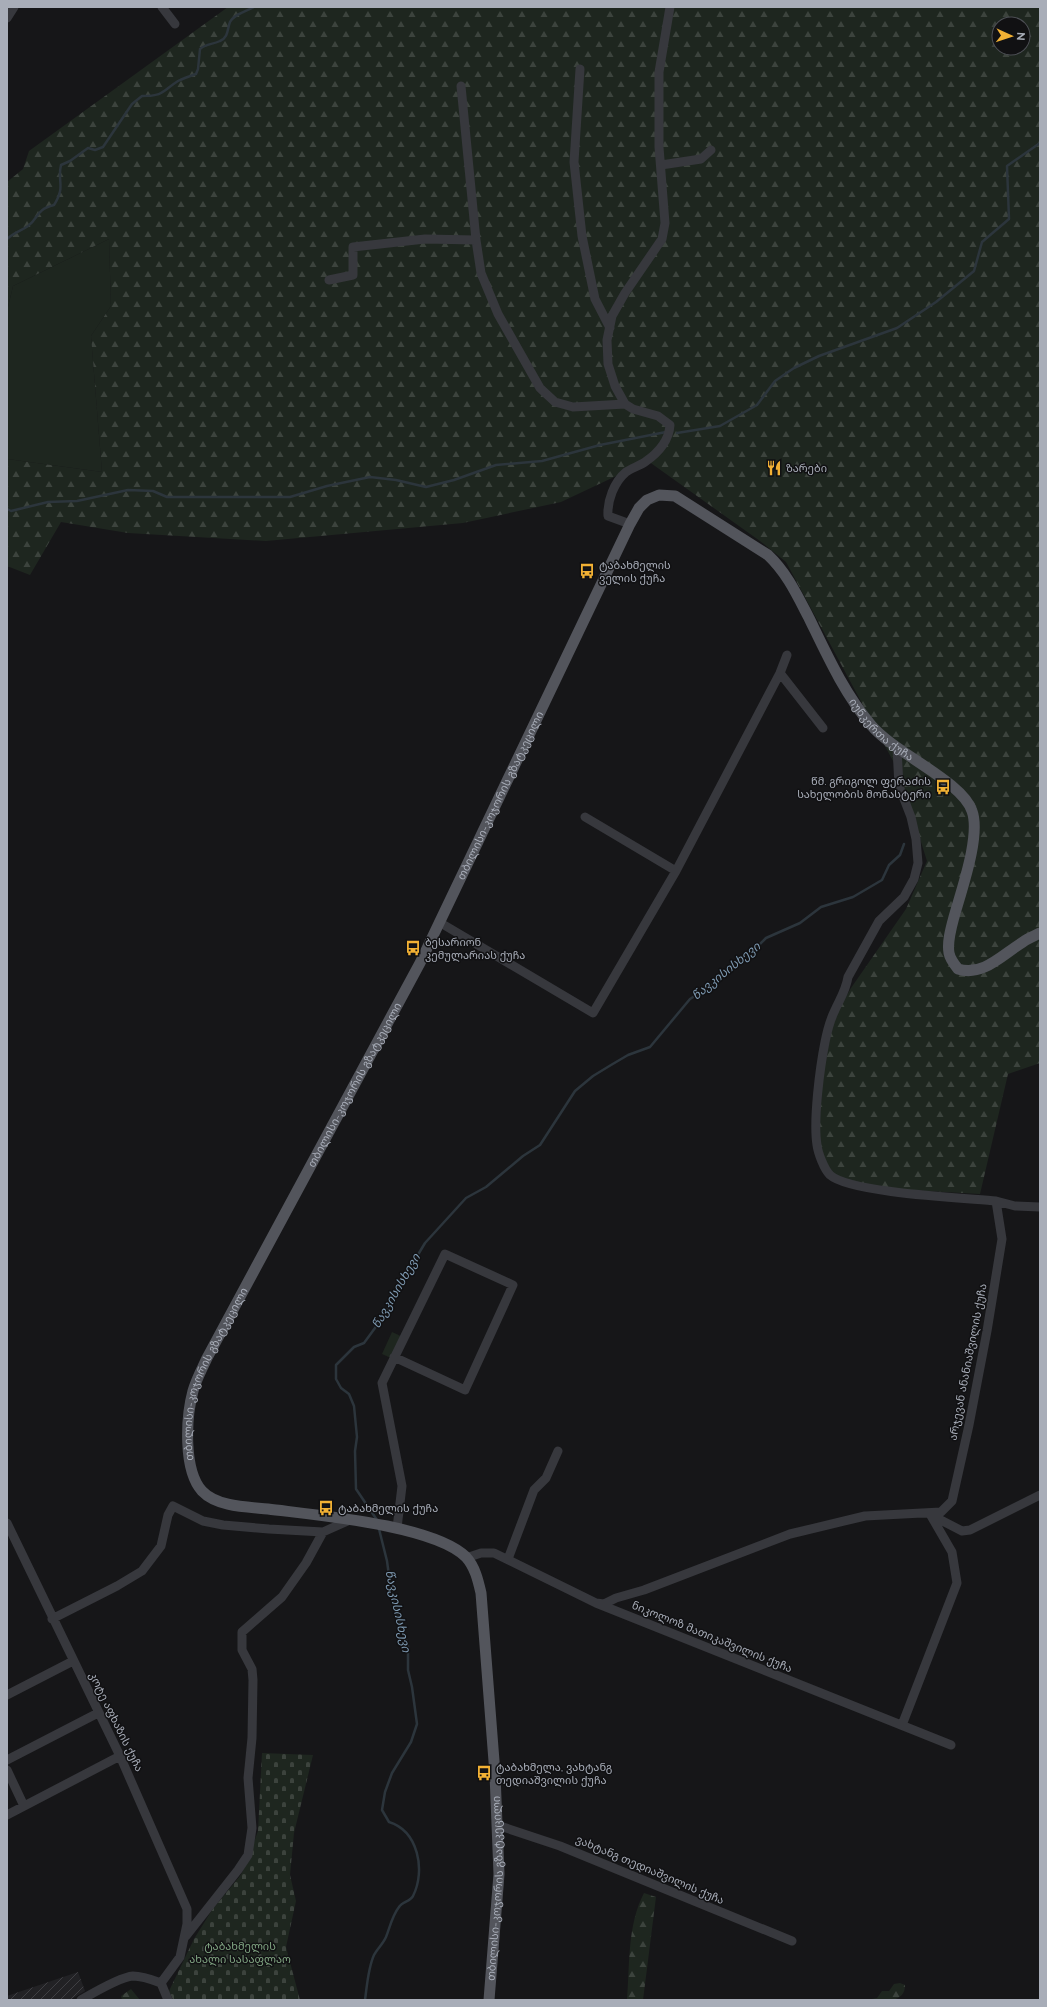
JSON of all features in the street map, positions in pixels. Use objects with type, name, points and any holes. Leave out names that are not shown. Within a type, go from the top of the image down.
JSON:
[{"type":"main road","name":"იუნკერთა ქუჩა","points":[[630,524],[639,508],[647,500],[658,495],[675,496],[768,555],[778,565],[793,588],[847,694],[872,727],[896,748],[952,786],[966,799],[972,811],[974,824],[972,847],[950,933],[949,952],[958,969],[966,971],[981,969],[1024,941],[1040,934]]},
{"type":"main road","name":"თბილისი-კოჯორის გზატკეცილი","points":[[489,2000],[499,1874],[481,1593],[477,1575],[466,1558],[450,1547],[438,1541],[397,1528],[350,1520],[242,1507],[213,1498],[202,1491],[191,1469],[188,1444],[189,1417],[193,1391],[207,1358],[420,963],[630,524]]},
{"type":"street","points":[[7,18],[14,7]]},
{"type":"street","points":[[162,7],[175,24]]},
{"type":"street","points":[[630,524],[608,516],[610,500],[616,485],[626,472],[645,462],[660,448],[670,435],[670,425],[658,416],[633,409],[625,404],[615,386],[608,364],[607,340],[612,316],[625,293],[662,239],[665,222],[661,165],[659,72],[670,7]]},
{"type":"street","points":[[580,69],[574,162],[581,228],[595,299],[610,328]]},
{"type":"street","points":[[461,86],[472,212],[476,240],[482,273],[498,314],[540,388],[555,402],[574,407],[625,404]]},
{"type":"street","points":[[661,165],[702,159],[711,150]]},
{"type":"street","points":[[329,280],[353,275],[353,247],[425,239],[476,240]]},
{"type":"street","points":[[440,922],[593,1013],[676,871],[780,673],[787,655]]},
{"type":"street","points":[[780,673],[823,728]]},
{"type":"street","points":[[896,748],[899,786],[911,817],[916,839],[918,863],[914,879],[904,897],[879,921],[848,977],[847,987],[834,1011],[825,1042],[818,1106],[817,1145],[821,1159],[830,1175],[845,1183],[873,1189],[996,1201],[1015,1206],[1040,1207]]},
{"type":"street","points":[[585,817],[676,871]]},
{"type":"street","name":"არჯევან ანანიაშვილის ქუჩა","points":[[930,1514],[941,1512],[952,1501],[969,1425],[987,1331],[1002,1239],[996,1201]]},
{"type":"street","points":[[394,1357],[465,1390],[513,1285],[445,1254],[394,1357],[382,1383],[402,1486],[397,1528]]},
{"type":"street","points":[[508,1559],[534,1490],[546,1478],[558,1451]]},
{"type":"street","points":[[596,1603],[604,1604],[616,1598],[644,1590],[790,1534],[865,1516],[930,1514],[962,1530],[970,1530],[1040,1495]]},
{"type":"street","points":[[52,1619],[117,1586],[142,1571],[161,1546],[168,1515],[173,1506],[203,1521],[223,1525],[324,1532],[350,1520]]},
{"type":"street","points":[[902,1725],[957,1583],[952,1552],[930,1514]]},
{"type":"street","name":"კოტე აფხაზის ქუჩა","points":[[7,1523],[52,1619],[120,1756],[182,1896],[188,1924],[185,1937],[180,1957],[161,1983]]},
{"type":"street","points":[[185,1937],[238,1870],[248,1855],[252,1828],[248,1778],[252,1738],[253,1680],[252,1669],[242,1650],[242,1632],[282,1597],[306,1563],[324,1532]]},
{"type":"street","name":"ნიკოლოზ მათიკაშვილის ქუჩა","points":[[466,1558],[481,1553],[494,1553],[596,1603],[951,1745]]},
{"type":"street","points":[[7,1695],[73,1661]]},
{"type":"street","points":[[7,1760],[98,1713]]},
{"type":"street","points":[[7,1815],[120,1756]]},
{"type":"street","points":[[7,1770],[24,1806]]},
{"type":"street","name":"ვახტანგ თედიაშვილის ქუჩა","points":[[497,1825],[560,1846],[792,1941]]},
{"type":"street","points":[[81,2000],[104,1987],[133,1976],[148,1978],[161,1983],[168,2000]]},
{"type":"shaded area","points":[[78,1972],[85,1991],[70,2000],[7,2000],[7,1996]]},
{"type":"green space","points":[[228,7],[1040,7],[1040,1063],[1008,1074],[980,1194],[873,1188],[845,1181],[831,1172],[818,1145],[827,1042],[837,1012],[851,988],[906,909],[927,861],[899,772],[786,562],[760,541],[648,461],[561,502],[463,523],[266,541],[128,533],[61,522],[30,575],[7,566],[7,459],[102,472],[91,336],[111,306],[109,239],[13,286],[7,311],[7,182],[23,169],[29,151]]},
{"type":"green space","points":[[109,239],[111,306],[91,336],[102,472],[7,459],[7,311],[13,286]]},
{"type":"green space","points":[[392,1332],[403,1337],[393,1359],[382,1354]]},
{"type":"green space","name":"ტაბახმელის ახალი სასაფლაო","points":[[262,1753],[313,1755],[294,1833],[290,1875],[296,1901],[286,1947],[300,2000],[173,2000],[169,1991],[194,1939],[212,1910],[240,1876],[245,1867],[258,1831]]},
{"type":"green space","points":[[644,1893],[656,1897],[643,2000],[627,2000],[632,1932]]},
{"type":"green space","points":[[900,1983],[905,1985],[904,1991],[897,1999],[885,2001],[867,2000],[877,1998],[882,1991],[889,1991],[894,1984]]},
{"type":"green space","points":[[131,1989],[140,2000],[122,2000],[121,1996]]},
{"type":"waterway","points":[[7,239],[32,223],[41,211],[54,205],[60,193],[61,165],[70,161],[88,148],[95,150],[103,147],[132,104],[142,96],[159,94],[178,81],[196,74],[200,49],[223,39],[232,19],[254,7]]},
{"type":"waterway","points":[[677,433],[720,426],[757,405],[775,381],[794,368],[819,356],[897,328],[936,302],[974,271],[982,242],[1009,219],[1007,166],[1040,143]]},
{"type":"waterway","points":[[7,509],[11,511],[48,502],[77,501],[128,490],[153,491],[167,497],[290,497],[327,486],[370,477],[396,480],[426,487],[454,480],[496,465],[542,461],[600,445],[666,432]]},
{"type":"waterway","name":"წავკისისხევი","points":[[377,1520],[356,1489],[355,1451],[357,1437],[354,1406],[349,1394],[341,1388],[336,1379],[336,1365],[354,1347],[364,1343],[386,1313],[394,1293],[409,1266],[425,1243],[466,1198],[486,1187],[523,1156],[540,1145],[575,1091],[593,1076],[628,1055],[650,1047],[690,999],[712,985],[723,972],[751,953],[766,938],[800,923],[821,907],[853,897],[882,880],[889,865],[900,855],[904,844]]},
{"type":"waterway","name":"წავკისისხევი","points":[[365,2000],[369,1971],[374,1955],[385,1940],[393,1918],[400,1905],[413,1896],[419,1875],[417,1853],[413,1843],[407,1834],[399,1827],[389,1822],[382,1810],[385,1792],[392,1773],[411,1742],[417,1724],[408,1670],[408,1646],[392,1598],[387,1561],[379,1529]]},
{"type":"place","name":"ზარები","points":[[774,468]]},
{"type":"place","name":"ტაბახმელის ველის ქუჩა","points":[[587,571]]},
{"type":"place","name":"წმ. გრიგოლ ფერაძის სახელობის მონასტერი","points":[[943,787]]},
{"type":"place","name":"ბესარიონ კემულარიას ქუჩა","points":[[413,948]]},
{"type":"place","name":"ტაბახმელის ქუჩა","points":[[326,1508]]},
{"type":"place","name":"ტაბახმელა, ვახტანგ თედიაშვილის ქუჩა","points":[[484,1773]]}]
